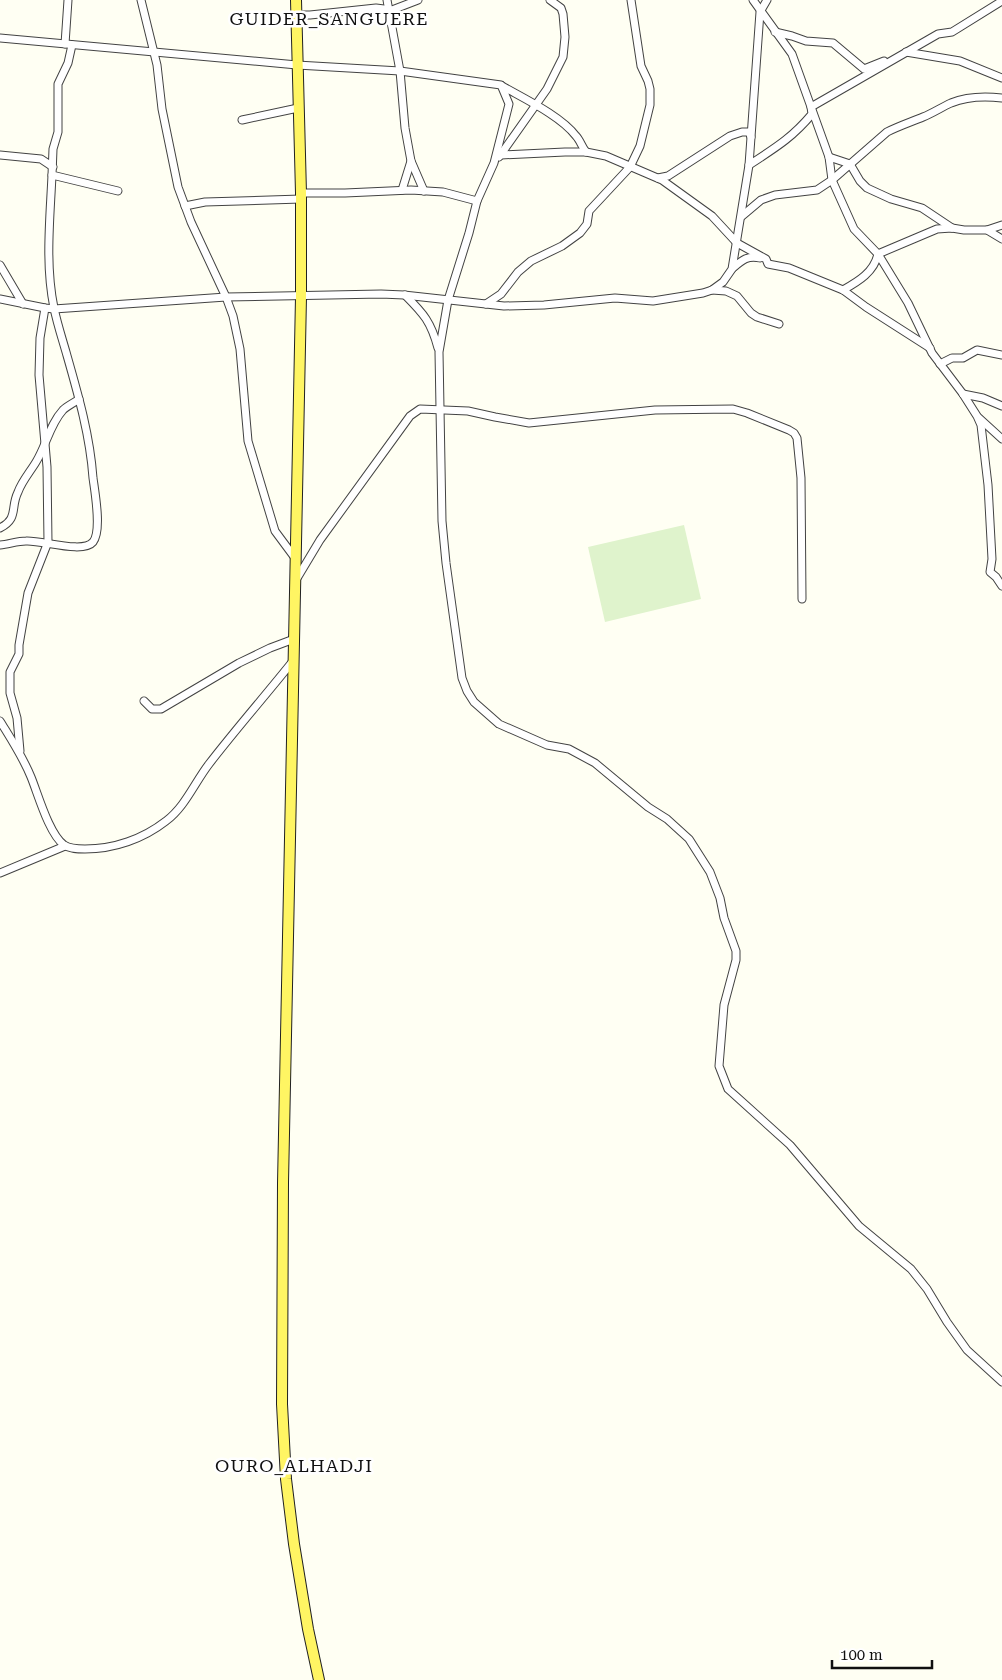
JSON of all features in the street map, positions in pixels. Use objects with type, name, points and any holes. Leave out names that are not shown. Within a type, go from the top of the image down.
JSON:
[{"type":"main road","points":[[296,0],[301,196],[301,297],[283,1212],[282,1404],[286,1479],[294,1544],[308,1629],[319,1680]]},
{"type":"street","points":[[0,545],[26,541],[48,542],[74,547],[87,546],[92,543],[96,535],[97,523],[93,468],[84,417],[54,309],[49,274],[53,149],[58,132],[58,84],[68,63],[68,0]]},
{"type":"street","points":[[141,0],[157,65],[164,118],[178,187],[233,316],[240,349],[248,441],[275,531],[295,558]]},
{"type":"street","points":[[387,0],[400,71],[405,128],[411,161],[424,191]]},
{"type":"street","points":[[296,15],[376,8],[389,10],[418,0]]},
{"type":"street","points":[[494,163],[536,106],[563,57],[565,38],[563,14],[561,8],[550,0]]},
{"type":"street","points":[[486,304],[501,294],[518,272],[531,262],[562,246],[580,233],[587,224],[589,211],[630,167],[640,146],[650,105],[650,89],[641,66],[640,50],[631,11],[631,0]]},
{"type":"street","points":[[753,0],[774,32],[792,54],[828,157],[832,180],[854,228],[878,254],[908,303],[940,364],[977,416],[1002,439]]},
{"type":"street","points":[[732,269],[749,165],[760,12],[766,0]]},
{"type":"street","points":[[811,108],[938,34],[952,32],[1002,1]]},
{"type":"street","points":[[774,32],[806,41],[833,43],[864,69],[907,52],[960,61],[1002,78]]},
{"type":"street","points":[[0,38],[400,71],[501,86],[551,115],[571,130],[586,152]]},
{"type":"street","points":[[439,352],[448,300],[477,201],[494,163],[509,104],[501,86]]},
{"type":"street","points":[[742,216],[761,200],[775,195],[817,190],[832,180],[887,132],[951,103],[984,96],[1002,98]]},
{"type":"street","points":[[242,120],[298,108]]},
{"type":"street","points":[[749,165],[799,130],[812,114],[811,108]]},
{"type":"street","points":[[658,178],[668,176],[730,136],[749,132],[751,137]]},
{"type":"street","points":[[501,155],[586,152],[606,156],[658,178],[712,216],[737,243],[766,258],[768,264],[789,268],[843,290],[931,349]]},
{"type":"street","points":[[0,155],[41,159],[53,167]]},
{"type":"street","points":[[828,157],[850,164],[860,181],[867,188],[890,199],[922,208],[952,228]]},
{"type":"street","points":[[402,190],[411,161]]},
{"type":"street","points":[[52,175],[118,191]]},
{"type":"street","points":[[185,206],[205,202],[402,190],[443,192],[477,201]]},
{"type":"street","points":[[878,254],[937,229],[987,230],[1002,224]]},
{"type":"street","points":[[987,230],[1002,239]]},
{"type":"street","points":[[843,290],[869,272],[876,264],[878,254]]},
{"type":"street","points":[[0,299],[54,309],[226,297],[381,294],[504,306],[544,305],[615,298],[653,301],[712,290],[724,282],[732,269],[746,258],[753,256],[766,258]]},
{"type":"street","points":[[0,264],[23,304]]},
{"type":"street","points":[[712,290],[726,291],[737,296],[751,314],[779,324]]},
{"type":"street","points":[[404,295],[422,312],[434,330],[439,352],[442,521],[462,678],[467,692],[474,702],[499,724],[547,745],[569,749],[595,763],[648,807],[667,819],[689,839],[710,872],[736,951],[736,960],[724,1004],[718,1066],[728,1088],[790,1145],[859,1226],[911,1268],[967,1350],[1002,1382]]},
{"type":"street","points":[[20,754],[17,718],[10,693],[10,672],[19,654],[28,593],[48,542],[49,504],[39,375],[40,338],[45,308]]},
{"type":"street","points":[[940,364],[952,358],[963,358],[977,350],[1002,355]]},
{"type":"street","points":[[963,394],[983,398],[1002,406]]},
{"type":"street","points":[[0,528],[11,521],[14,515],[15,499],[18,490],[45,446],[56,420],[64,410],[79,399]]},
{"type":"street","points":[[295,582],[320,540],[410,416],[420,409],[468,410],[494,417],[529,422],[654,410],[733,409],[789,430],[794,433],[796,438],[800,460],[802,599]]},
{"type":"street","points":[[977,416],[983,436],[984,464],[988,486],[992,559],[990,572],[1002,586]]},
{"type":"street","points":[[144,701],[152,709],[161,709],[239,663],[294,639]]},
{"type":"street","points":[[0,721],[32,778],[39,801],[58,840],[65,846],[76,849],[99,849],[115,846],[129,842],[166,821],[177,812],[212,760],[293,661]]},
{"type":"street","points":[[0,873],[65,846]]},
{"type":"green space","points":[[684,525],[701,599],[605,622],[588,547]]},
{"type":"district","name":"GUIDER_SANGUERE","points":[[329,19]]},
{"type":"district","name":"OURO_ALHADJI","points":[[294,1466]]}]
